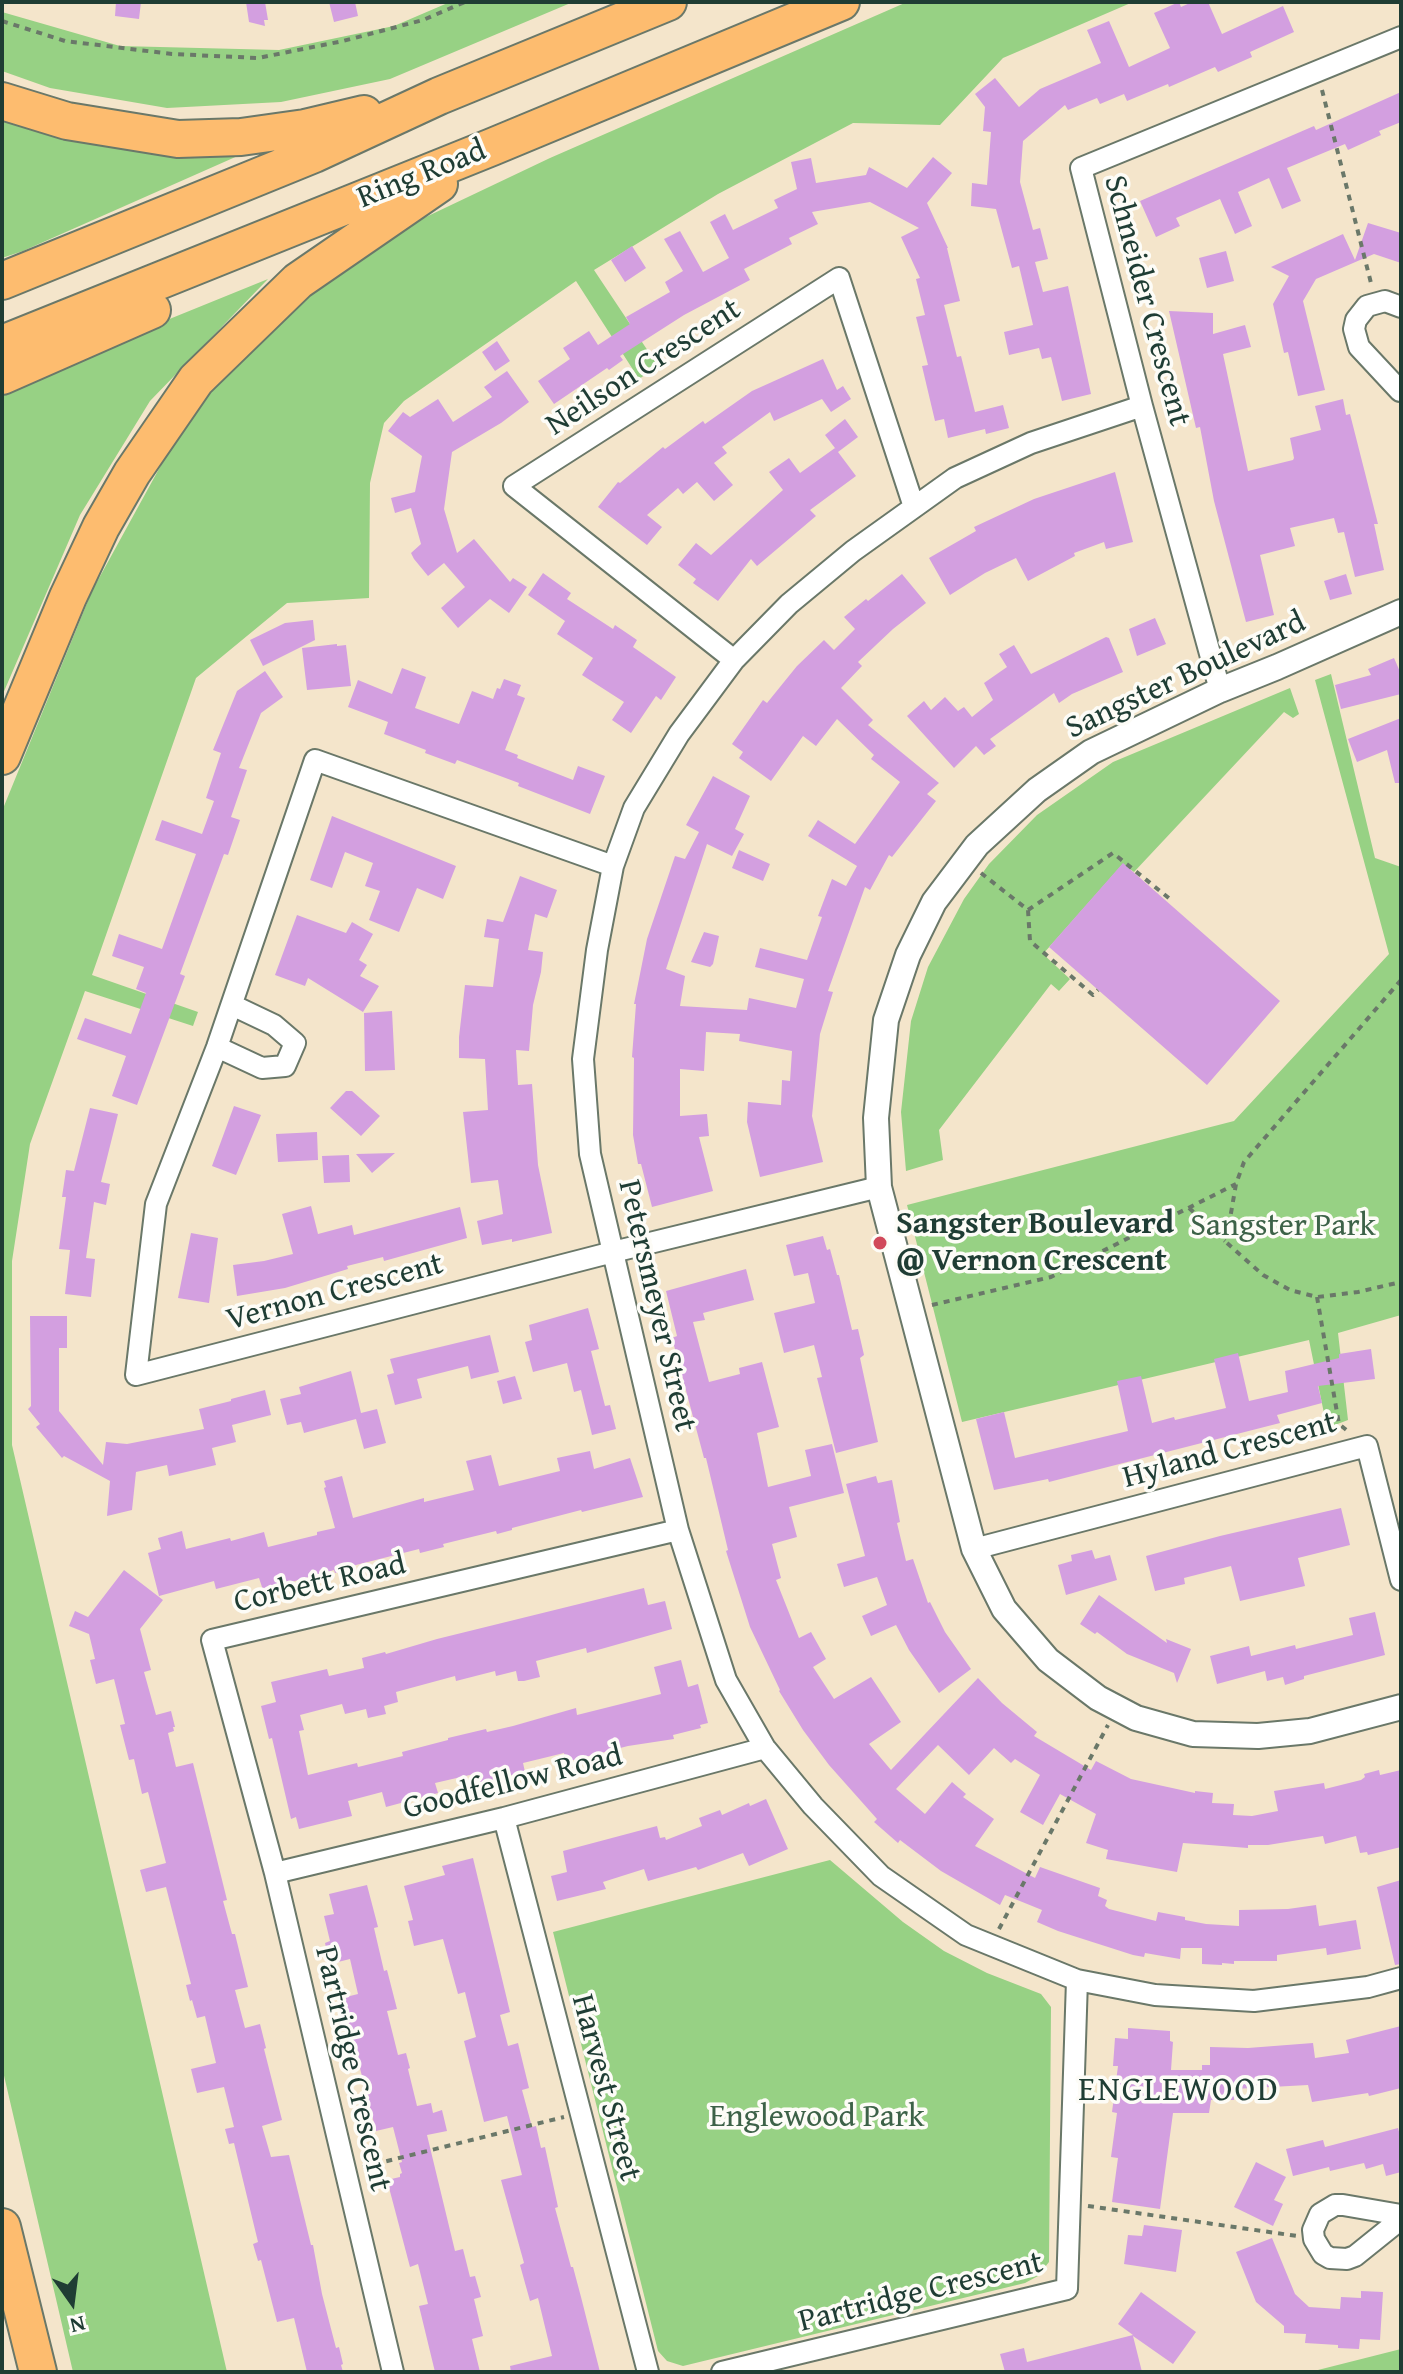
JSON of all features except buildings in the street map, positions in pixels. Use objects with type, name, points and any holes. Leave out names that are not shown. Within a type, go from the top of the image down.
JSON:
[{"type":"highway","name":"Ring Road","points":[[2,281],[314,154],[439,96],[668,2]]},
{"type":"highway","name":"Ring Road","points":[[2,344],[492,147],[841,2]]},
{"type":"highway","points":[[2,101],[67,121],[178,139],[241,137],[305,128],[439,96]]},
{"type":"highway","points":[[2,376],[234,274],[492,147]]},
{"type":"highway","points":[[2,756],[68,597],[101,527],[132,473],[196,380],[298,281],[492,147]]},
{"type":"highway","points":[[2,2227],[38,2372]]},
{"type":"street","name":"Schneider Crescent","points":[[1220,690],[1081,168],[1401,37]]},
{"type":"street","name":"Neilson Crescent","points":[[734,660],[514,486],[839,278],[914,507]]},
{"type":"street","points":[[1401,307],[1385,301],[1375,302],[1360,312],[1354,329],[1359,347],[1401,391]]},
{"type":"street","name":"Petersmeyer Street","points":[[1142,406],[1031,443],[955,478],[914,507],[853,551],[789,604],[734,660],[679,734],[634,808],[613,866],[597,950],[583,1059],[590,1154],[678,1530],[726,1680],[765,1748],[813,1806],[881,1876],[966,1935],[1077,1980],[1155,1995],[1254,2001],[1368,1987],[1401,1978]]},
{"type":"street","name":"Sangster Boulevard","points":[[1401,612],[1220,690],[1091,752],[1037,790],[977,845],[934,902],[908,955],[886,1020],[876,1118],[879,1187],[974,1549],[1004,1609],[1048,1660],[1098,1698],[1136,1718],[1193,1734],[1258,1736],[1310,1731],[1401,1707]]},
{"type":"street","name":"Vernon Crescent","points":[[613,866],[315,760],[217,1047],[156,1204],[136,1375],[879,1187]]},
{"type":"street","points":[[217,1047],[262,1068],[285,1066],[295,1043],[274,1025],[232,1005]]},
{"type":"street","name":"Hyland Crescent","points":[[974,1549],[1367,1446],[1401,1580]]},
{"type":"street","name":"Corbett Road","points":[[275,1873],[212,1640],[678,1530]]},
{"type":"street","name":"Goodfellow Road","points":[[275,1873],[504,1818],[765,1748]]},
{"type":"street","name":"Harvest Street","points":[[504,1818],[648,2372]]},
{"type":"street","name":"Partridge Crescent","points":[[275,1873],[393,2372]]},
{"type":"street","name":"Partridge Crescent","points":[[722,2372],[1067,2289],[1077,1980]]},
{"type":"street","points":[[1335,2205],[1401,2217],[1355,2256],[1347,2259],[1330,2258],[1323,2254],[1314,2239],[1315,2222],[1335,2205]]},
{"type":"path","points":[[2,21],[65,41],[172,54],[258,58],[343,41],[423,20],[465,2]]},
{"type":"path","points":[[1318,72],[1375,302]]},
{"type":"path","points":[[1028,910],[1113,853],[1170,899],[1168,902]]},
{"type":"path","points":[[965,860],[1028,910],[1030,941],[1093,995],[1098,990]]},
{"type":"path","points":[[1226,1242],[1236,1184],[1244,1162],[1401,980]]},
{"type":"path","points":[[912,1310],[1051,1277],[1236,1184]]},
{"type":"path","points":[[1189,1208],[1263,1275],[1290,1290],[1317,1297],[1401,1282]]},
{"type":"path","points":[[1317,1297],[1339,1424],[1367,1446]]},
{"type":"path","points":[[990,1945],[1117,1708]]},
{"type":"path","points":[[345,2171],[581,2113]]},
{"type":"path","points":[[1070,2203],[1314,2239]]},
{"type":"green space","points":[[450,2],[573,2],[390,79],[281,102],[167,108],[50,88],[2,71],[2,12],[120,46],[279,50],[394,26]]},
{"type":"green space","points":[[907,2],[1133,2],[1003,58],[940,125],[853,123],[718,194],[594,270],[658,366],[639,379],[576,281],[404,401],[384,423],[370,483],[369,598],[287,603],[196,678],[92,975],[198,1012],[193,1026],[85,991],[30,1144],[12,1261],[12,1445],[227,2372],[73,2372],[2,2067],[2,811],[92,591],[188,416],[269,328],[388,235],[550,158]]},
{"type":"green space","points":[[2,114],[258,147],[2,258]]},
{"type":"green space","points":[[268,279],[150,401],[80,515],[2,696],[2,395],[135,333]]},
{"type":"green space","name":"Sangster Park","points":[[1331,674],[1375,858],[1401,867],[1401,1315],[1338,1333],[1348,1420],[1327,1428],[1309,1340],[962,1422],[907,1205],[1234,1121],[1389,954],[1315,680]]},
{"type":"green space","points":[[1290,688],[1299,714],[1293,718],[1284,712],[1134,872],[1123,864],[1043,954],[1070,979],[1059,991],[1051,984],[939,1130],[943,1160],[906,1171],[901,1112],[911,1021],[928,967],[964,899],[989,864],[1037,815],[1113,762]]},
{"type":"green space","name":"Englewood Park","points":[[830,1860],[903,1922],[944,1951],[987,1973],[1041,1994],[1051,2007],[1049,2262],[1038,2276],[1025,2283],[683,2366],[667,2361],[658,2351],[553,1932]]},
{"type":"green space","points":[[1401,2349],[1401,2372],[1310,2372]]},
{"type":"place","name":"Sangster Boulevard @ Vernon Crescent","points":[[880,1243]]},
{"type":"district","name":"ENGLEWOOD","points":[[1179,2091]]}]
